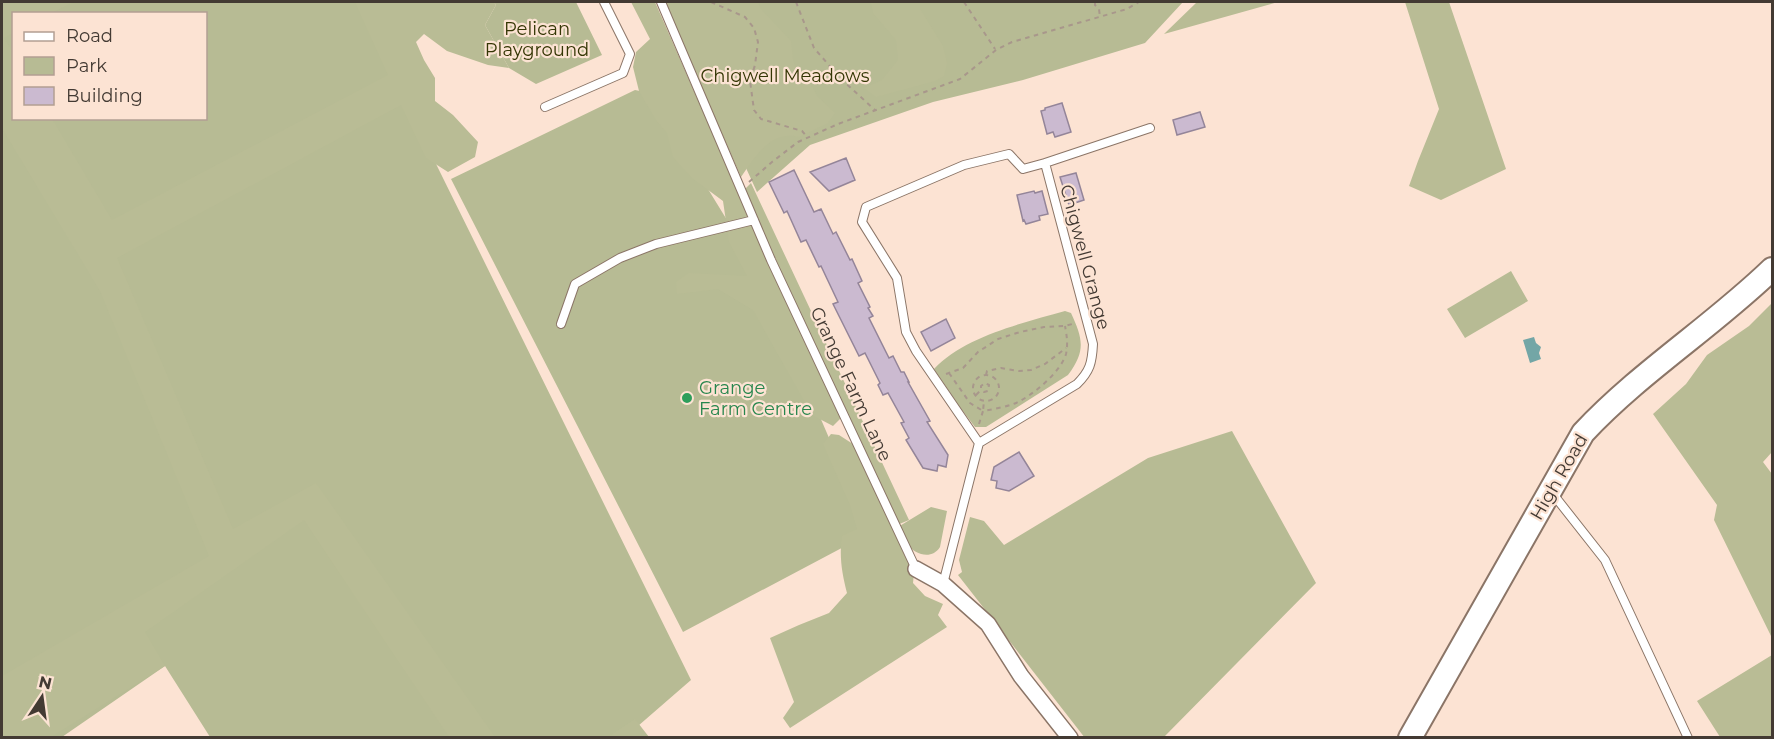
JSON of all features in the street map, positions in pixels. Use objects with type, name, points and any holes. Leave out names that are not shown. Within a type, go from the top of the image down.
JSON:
[{"type":"main road","name":"High Road","points":[[1410,738],[1583,433],[1605,410],[1773,269]]},
{"type":"street","name":"Grange Farm Lane","points":[[916,569],[943,584],[988,624],[1021,676],[1070,738]]},
{"type":"lane","points":[[546,107],[623,73],[630,54],[604,2]]},
{"type":"lane","name":"Grange Farm Lane","points":[[661,2],[771,260],[916,569]]},
{"type":"lane","points":[[943,584],[979,443],[906,332],[897,278],[862,222],[866,207],[964,165],[1009,154],[1023,169],[1150,128]]},
{"type":"lane","name":"Chigwell Grange","points":[[979,443],[1077,384],[1088,373],[1092,358],[1093,344],[1045,163]]},
{"type":"lane","points":[[561,324],[575,284],[620,258],[656,244],[754,220]]},
{"type":"lane","points":[[1551,491],[1605,560],[1688,738]]},
{"type":"path","points":[[711,2],[744,17],[754,28],[758,42],[750,81],[754,110],[761,119],[802,131],[808,138]]},
{"type":"path","points":[[796,2],[814,48],[841,79],[875,110]]},
{"type":"path","points":[[964,2],[996,50]]},
{"type":"path","points":[[1095,2],[1100,17]]},
{"type":"path","points":[[742,189],[798,142],[875,110],[960,79],[996,50],[1012,42],[1127,9],[1139,2]]},
{"type":"path","points":[[935,378],[963,368],[978,352],[998,339],[1020,332],[1065,326],[1086,320]]},
{"type":"path","points":[[949,373],[970,403],[983,411],[1015,403],[1037,389],[1054,374],[1065,356],[1067,338],[1065,326]]},
{"type":"path","points":[[986,375],[987,371],[1001,368],[1031,370],[1045,364],[1066,348]]},
{"type":"path","points":[[986,375],[994,377],[998,384],[998,392],[993,399],[984,401],[975,395],[973,385],[978,377],[986,375]]},
{"type":"path","points":[[975,395],[981,390],[982,384],[978,377]]},
{"type":"path","points":[[981,390],[988,391],[989,386],[996,380]]},
{"type":"path","points":[[982,384],[987,383],[989,386]]},
{"type":"path","points":[[978,427],[984,401]]},
{"type":"green space","points":[[2,2],[356,2],[691,680],[638,726],[646,737],[210,737],[165,666],[62,737],[2,737]]},
{"type":"green space","points":[[2,2],[74,2],[53,12],[12,12],[12,34],[4,38],[12,51],[12,120],[53,120],[112,220],[388,75],[355,2],[494,2],[496,5],[485,25],[509,68],[488,65],[447,51],[424,34],[416,42],[435,78],[435,101],[453,115],[478,142],[475,157],[448,172],[426,158],[401,105],[117,258],[233,529],[316,483],[495,737],[449,737],[304,520],[145,632],[165,666],[51,737],[2,737],[2,676],[209,556],[100,291],[2,128]]},
{"type":"green space","name":"Pelican Playground","points":[[494,2],[576,2],[602,55],[536,84],[509,68],[485,25],[496,5]]},
{"type":"green space","points":[[631,2],[655,2],[786,301],[841,418],[833,426],[812,415],[753,310],[718,289],[677,294],[676,282],[689,273],[747,276],[729,242],[723,201],[692,178],[673,157],[667,133],[656,120],[639,91],[633,67],[636,52],[650,39]]},
{"type":"green space","points":[[664,2],[758,2],[760,8],[791,41],[793,60],[798,75],[809,81],[818,97],[835,113],[828,123],[799,137],[780,137],[772,141],[764,147],[741,177]]},
{"type":"green space","name":"Chigwell Meadows","points":[[670,2],[1183,2],[1145,43],[1023,80],[933,102],[810,145],[757,192]]},
{"type":"green space","points":[[871,2],[920,2],[920,9],[943,46],[947,63],[944,76],[935,81],[876,97],[864,88],[882,80],[898,60],[896,40],[873,13]]},
{"type":"green space","points":[[1197,2],[1278,2],[1164,34]]},
{"type":"green space","points":[[1405,2],[1449,2],[1506,169],[1441,200],[1409,186],[1439,109]]},
{"type":"green space","name":"Grange Farm Centre","points":[[646,88],[754,264],[870,533],[683,632],[451,179],[635,90],[640,91]]},
{"type":"green space","points":[[751,183],[909,520],[897,525],[744,190]]},
{"type":"green space","points":[[1511,271],[1528,301],[1465,338],[1447,309]]},
{"type":"green space","points":[[1772,303],[1772,452],[1763,462],[1772,474],[1772,638],[1714,520],[1717,505],[1653,414],[1686,384],[1707,355],[1749,326]]},
{"type":"green space","points":[[1065,311],[1071,313],[1081,345],[1078,359],[1068,375],[986,427],[975,427],[934,369],[978,339]]},
{"type":"green space","points":[[1232,431],[1316,583],[1164,737],[1085,738],[958,575],[962,572],[959,560],[970,517],[984,521],[1004,545],[1148,458]]},
{"type":"green space","points":[[831,434],[839,435],[856,446],[914,573],[913,583],[925,596],[943,604],[938,615],[947,627],[790,728],[783,718],[794,702],[770,638],[829,613],[847,593],[842,565],[842,536],[857,529],[850,505],[823,444]]},
{"type":"green space","points":[[931,507],[947,511],[940,547],[933,554],[928,555],[910,548],[898,527]]},
{"type":"green space","points":[[1772,655],[1772,737],[1720,737],[1697,701]]},
{"type":"green space","points":[[635,719],[649,737],[608,737]]},
{"type":"water","points":[[1534,337],[1536,343],[1541,347],[1539,353],[1541,359],[1530,363],[1523,340]]},
{"type":"building","points":[[1062,103],[1071,132],[1055,137],[1053,132],[1047,134],[1041,111]]},
{"type":"building","points":[[1200,112],[1205,127],[1177,135],[1173,120]]},
{"type":"building","points":[[846,158],[855,180],[829,191],[810,172]]},
{"type":"building","points":[[794,170],[814,212],[821,209],[833,234],[836,232],[850,260],[852,259],[862,281],[858,283],[873,316],[869,318],[889,358],[893,356],[901,372],[904,372],[930,421],[927,422],[948,455],[946,467],[938,465],[937,471],[923,468],[906,440],[909,438],[901,423],[904,422],[888,393],[883,395],[878,385],[880,383],[865,353],[859,356],[833,304],[838,302],[821,266],[819,267],[806,240],[801,242],[787,211],[784,213],[769,182]]},
{"type":"building","points":[[1076,173],[1084,200],[1069,205],[1060,177]]},
{"type":"building","points":[[1034,191],[1035,193],[1042,191],[1048,214],[1039,216],[1040,220],[1026,224],[1023,221],[1017,195]]},
{"type":"building","points":[[946,319],[955,338],[931,351],[921,332]]},
{"type":"building","points":[[1019,452],[1034,476],[1009,491],[996,488],[997,481],[991,480],[994,467]]},
{"type":"place","name":"Grange Farm Centre","points":[[687,398]]}]
